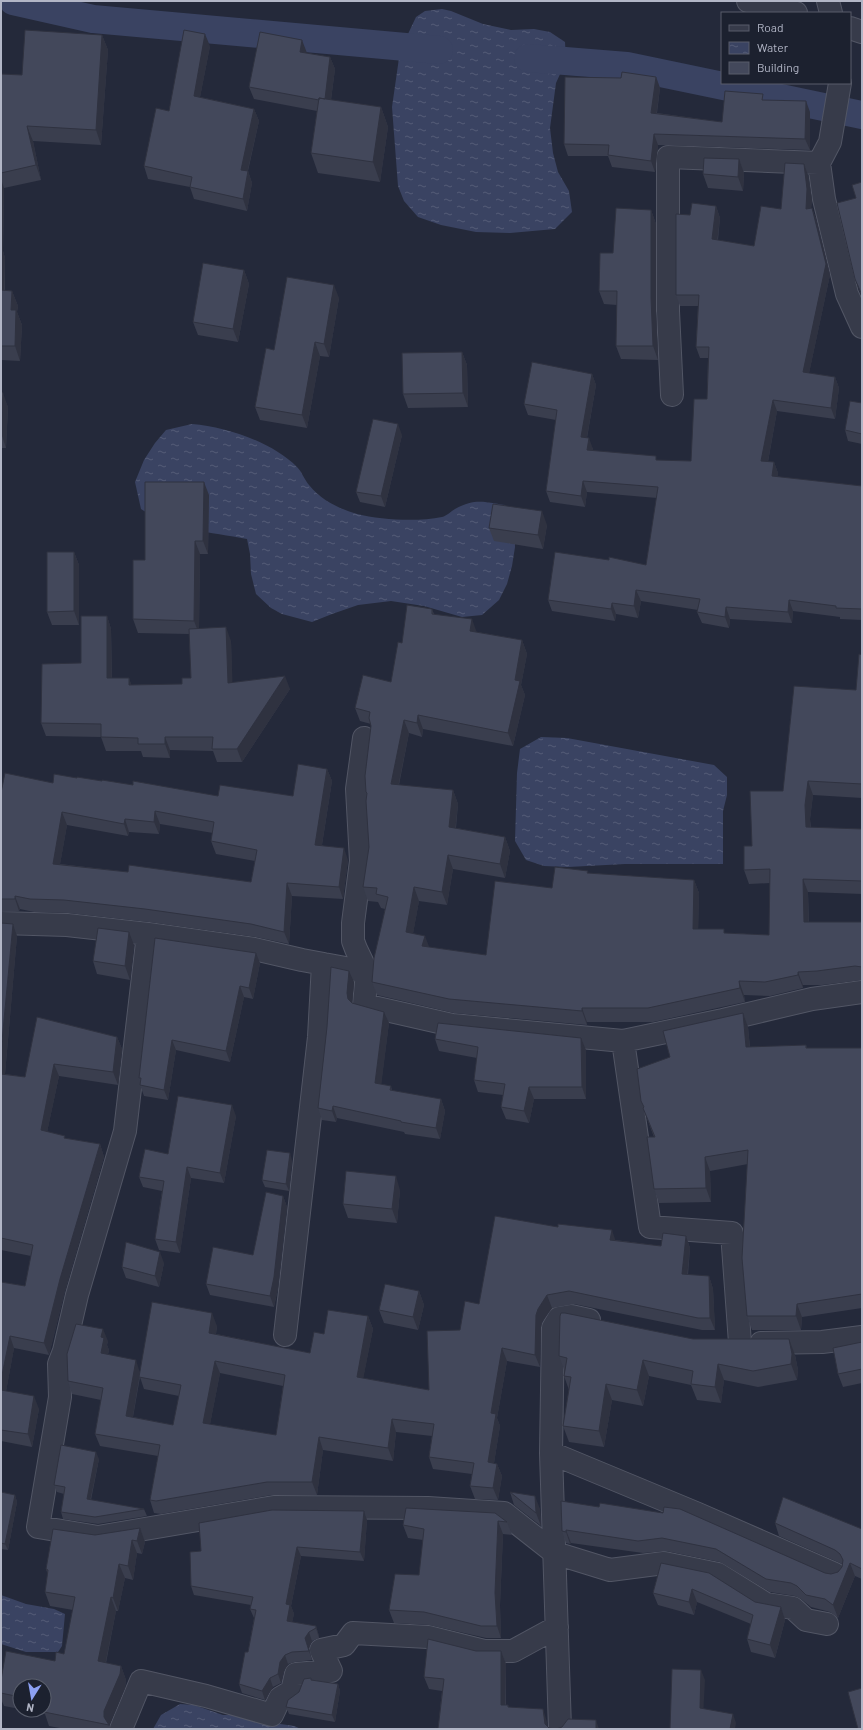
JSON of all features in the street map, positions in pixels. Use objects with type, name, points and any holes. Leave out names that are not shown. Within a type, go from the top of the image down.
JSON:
[{"type":"street","points":[[748,1],[792,12]]},
{"type":"street","points":[[828,1],[831,12]]},
{"type":"street","points":[[851,28],[862,32]]},
{"type":"street","points":[[840,84],[830,142],[819,164],[824,199],[848,294],[862,327]]},
{"type":"street","points":[[672,395],[668,311],[668,157],[819,164]]},
{"type":"street","points":[[364,738],[357,790],[361,861],[352,923],[353,941],[368,972],[364,1005],[452,1025],[623,1041],[812,999],[862,992]]},
{"type":"street","points":[[1,923],[67,925],[148,934],[254,949],[368,972]]},
{"type":"street","points":[[148,934],[125,1131],[77,1295],[64,1351],[59,1364],[60,1397],[38,1527],[98,1537],[274,1507],[428,1508],[504,1513],[555,1553],[610,1570],[664,1563],[718,1574],[766,1604],[793,1608],[806,1620],[827,1624]]},
{"type":"street","points":[[285,1335],[318,1037],[323,964]]},
{"type":"street","points":[[623,1041],[650,1227],[732,1233],[740,1343]]},
{"type":"street","points":[[560,1729],[551,1453],[554,1328],[559,1318],[571,1316],[609,1324]]},
{"type":"street","points":[[716,1343],[822,1342],[862,1337]]},
{"type":"street","points":[[551,1453],[713,1520],[835,1574]]},
{"type":"street","points":[[121,1729],[141,1681],[206,1696],[272,1715],[280,1698],[292,1690],[296,1674],[331,1671],[321,1650],[344,1645],[353,1633],[428,1637],[484,1650],[514,1651],[557,1627]]},
{"type":"water","points":[[442,9],[451,11],[483,24],[511,30],[534,29],[550,32],[565,42],[566,61],[556,83],[550,128],[553,153],[558,172],[569,191],[572,212],[555,229],[510,233],[476,232],[441,225],[418,217],[404,201],[398,186],[392,107],[400,51],[416,17],[425,11]]},
{"type":"water","points":[[192,424],[220,428],[234,432],[275,450],[297,467],[314,491],[325,500],[357,514],[388,519],[432,519],[447,515],[453,510],[474,502],[505,505],[514,524],[515,547],[507,584],[499,600],[482,615],[462,617],[424,606],[391,601],[358,605],[312,622],[282,614],[271,608],[256,594],[251,574],[250,554],[247,539],[179,526],[166,522],[141,509],[135,482],[144,460],[166,430]]},
{"type":"water","points":[[541,737],[567,738],[714,765],[727,777],[727,795],[723,811],[723,864],[625,864],[568,867],[544,866],[526,860],[515,841],[517,773],[520,749]]},
{"type":"water","points":[[1,1595],[26,1604],[54,1609],[65,1614],[62,1646],[58,1652],[26,1652],[1,1644]]},
{"type":"water","points":[[180,1704],[194,1705],[223,1715],[249,1715],[267,1722],[294,1726],[301,1729],[153,1729],[161,1715]]},
{"type":"building","points":[[25,30],[102,35],[96,130],[27,126],[36,165],[1,173],[1,74],[22,75]]},
{"type":"building","points":[[184,30],[205,34],[194,96],[254,109],[241,170],[248,171],[243,199],[190,187],[192,177],[144,166],[156,108],[169,111]]},
{"type":"building","points":[[260,32],[302,40],[300,52],[330,57],[325,99],[319,98],[319,100],[249,87]]},
{"type":"building","points":[[622,72],[656,77],[651,113],[722,122],[725,91],[763,94],[762,100],[806,101],[805,139],[654,134],[651,161],[608,155],[609,145],[564,144],[565,77],[621,78]]},
{"type":"building","points":[[319,98],[381,107],[373,162],[311,153]]},
{"type":"building","points":[[704,158],[739,159],[738,177],[703,174]]},
{"type":"building","points":[[785,163],[804,164],[807,189],[806,209],[812,208],[826,264],[803,372],[835,377],[831,408],[773,400],[761,461],[774,462],[772,476],[862,486],[862,609],[836,608],[836,606],[789,600],[788,612],[726,607],[725,617],[697,612],[700,599],[636,590],[634,606],[612,603],[611,609],[548,600],[555,552],[609,560],[609,557],[646,565],[658,487],[583,481],[581,496],[546,491],[557,410],[524,404],[532,362],[592,374],[581,437],[589,438],[587,450],[656,456],[656,460],[691,461],[694,399],[707,399],[709,347],[696,347],[699,295],[676,295],[676,214],[690,215],[692,203],[716,206],[712,239],[754,246],[761,206],[781,209]]},
{"type":"building","points":[[862,182],[862,295],[855,279],[837,203],[856,198],[852,185]]},
{"type":"building","points":[[616,208],[651,210],[651,298],[653,346],[616,346],[617,291],[599,291],[600,253],[613,253]]},
{"type":"building","points":[[203,263],[244,270],[233,329],[193,322]]},
{"type":"building","points":[[287,277],[334,285],[324,344],[315,342],[302,415],[255,407],[266,348],[274,350]]},
{"type":"building","points":[[1,290],[12,291],[11,310],[16,310],[15,346],[1,346]]},
{"type":"building","points":[[462,352],[463,393],[403,394],[402,353]]},
{"type":"building","points":[[1,392],[3,393],[1,433]]},
{"type":"building","points":[[850,401],[862,403],[862,434],[845,430]]},
{"type":"building","points":[[373,419],[398,424],[381,496],[356,492]]},
{"type":"building","points":[[145,482],[204,482],[203,541],[195,541],[194,621],[133,619],[133,560],[145,560]]},
{"type":"building","points":[[493,504],[542,511],[538,535],[489,528]]},
{"type":"building","points":[[47,552],[74,552],[74,611],[47,612]]},
{"type":"building","points":[[407,605],[432,609],[432,614],[472,619],[470,631],[522,640],[515,680],[520,681],[508,733],[418,715],[417,723],[404,720],[391,784],[453,790],[449,827],[505,837],[500,864],[448,855],[442,892],[414,887],[406,932],[425,936],[422,946],[486,955],[495,881],[552,888],[555,867],[588,871],[587,873],[694,880],[693,929],[724,929],[724,933],[769,935],[770,869],[744,870],[744,846],[752,846],[750,791],[783,791],[794,686],[856,690],[859,654],[862,655],[862,784],[808,781],[805,805],[806,827],[862,829],[862,881],[803,879],[804,922],[862,922],[862,967],[855,966],[798,972],[798,975],[765,982],[739,981],[740,988],[648,1008],[582,1008],[582,1011],[449,999],[372,982],[374,958],[388,897],[376,894],[377,888],[363,887],[369,847],[365,776],[371,726],[369,718],[370,712],[355,708],[363,675],[391,682],[398,642],[402,643]]},
{"type":"building","points":[[81,616],[107,616],[107,678],[129,678],[129,685],[182,684],[182,678],[191,678],[189,629],[226,627],[228,683],[285,676],[237,749],[212,749],[213,737],[165,737],[165,744],[138,744],[138,738],[101,737],[101,724],[41,723],[42,664],[81,663]]},
{"type":"building","points":[[298,764],[327,769],[315,845],[344,848],[339,887],[287,883],[284,932],[251,924],[145,909],[64,900],[30,899],[15,896],[15,899],[1,899],[1,793],[5,773],[53,783],[54,774],[133,785],[133,781],[218,796],[220,785],[293,796]],"holes":[[[155,811],[214,822],[211,841],[257,850],[251,882],[129,865],[128,872],[53,864],[62,812],[124,824],[125,819],[154,822]]]},
{"type":"building","points":[[1,923],[13,924],[1,1052]]},
{"type":"building","points":[[98,928],[129,932],[125,966],[93,961]]},
{"type":"building","points":[[155,938],[256,953],[249,988],[240,986],[226,1051],[172,1040],[164,1090],[140,1085],[141,1078],[139,1078]]},
{"type":"building","points":[[331,967],[349,971],[347,993],[348,999],[352,1003],[384,1012],[375,1083],[391,1086],[390,1090],[441,1099],[436,1128],[401,1122],[333,1106],[332,1111],[318,1108],[327,1027]]},
{"type":"building","points":[[743,1013],[746,1047],[806,1045],[806,1048],[862,1048],[862,1294],[797,1304],[796,1316],[747,1316],[742,1258],[748,1150],[705,1157],[706,1188],[654,1189],[647,1137],[655,1137],[641,1101],[637,1069],[670,1057],[663,1031]]},
{"type":"building","points":[[37,1017],[117,1037],[113,1072],[54,1064],[41,1130],[65,1136],[64,1138],[100,1144],[60,1279],[44,1343],[10,1336],[1,1380],[1,1282],[25,1286],[33,1245],[1,1238],[1,1074],[25,1077]]},
{"type":"building","points":[[438,1023],[581,1038],[582,1087],[529,1087],[524,1111],[501,1107],[505,1084],[474,1080],[478,1047],[435,1039]]},
{"type":"building","points":[[178,1096],[232,1105],[220,1173],[187,1167],[176,1242],[155,1239],[164,1181],[139,1177],[145,1149],[168,1154]]},
{"type":"building","points":[[267,1150],[290,1153],[286,1184],[262,1180]]},
{"type":"building","points":[[346,1171],[396,1176],[392,1209],[343,1204]]},
{"type":"building","points":[[266,1192],[283,1196],[274,1277],[270,1296],[206,1284],[213,1247],[253,1255]]},
{"type":"building","points":[[495,1216],[558,1227],[558,1224],[612,1230],[610,1240],[661,1246],[663,1233],[686,1236],[682,1274],[709,1276],[710,1318],[698,1318],[569,1291],[547,1295],[536,1315],[535,1355],[502,1348],[491,1413],[496,1414],[488,1462],[497,1464],[493,1488],[470,1486],[474,1463],[429,1457],[434,1424],[392,1419],[388,1448],[319,1437],[312,1482],[267,1482],[156,1501],[150,1500],[160,1445],[95,1434],[103,1388],[68,1381],[67,1354],[76,1324],[103,1329],[101,1337],[104,1338],[101,1353],[136,1360],[126,1416],[173,1425],[181,1385],[139,1377],[152,1302],[212,1313],[209,1333],[310,1353],[314,1332],[324,1334],[328,1310],[368,1316],[357,1377],[429,1390],[427,1331],[460,1330],[465,1301],[479,1304]],"holes":[[[215,1361],[285,1375],[276,1435],[203,1423]]]},
{"type":"building","points":[[126,1242],[160,1252],[155,1276],[122,1267]]},
{"type":"building","points":[[385,1284],[419,1291],[413,1317],[379,1310]]},
{"type":"building","points":[[561,1313],[693,1339],[789,1339],[792,1354],[791,1364],[753,1371],[718,1364],[715,1387],[691,1384],[693,1371],[643,1360],[637,1390],[606,1384],[599,1431],[563,1426],[571,1377],[564,1376],[567,1358],[559,1356]]},
{"type":"building","points":[[862,1342],[862,1369],[838,1374],[833,1348]]},
{"type":"building","points":[[1,1390],[34,1396],[28,1434],[1,1430]]},
{"type":"building","points":[[61,1445],[96,1452],[87,1499],[144,1509],[95,1517],[61,1512],[65,1487],[54,1485]]},
{"type":"building","points":[[1,1492],[15,1495],[5,1544],[1,1543]]},
{"type":"building","points":[[510,1492],[535,1496],[536,1513]]},
{"type":"building","points":[[783,1497],[862,1529],[862,1569],[850,1563],[833,1605],[825,1599],[806,1595],[797,1586],[791,1583],[766,1579],[716,1549],[662,1538],[638,1541],[566,1530],[566,1532],[562,1531],[561,1501],[599,1507],[600,1503],[663,1513],[664,1507],[680,1509],[825,1573],[831,1574],[838,1572],[842,1567],[843,1560],[840,1554],[835,1550],[775,1523]]},
{"type":"building","points":[[406,1508],[495,1513],[507,1522],[498,1521],[495,1593],[497,1626],[481,1626],[424,1612],[389,1610],[395,1574],[419,1575],[424,1529],[403,1525]]},
{"type":"building","points":[[272,1510],[364,1511],[360,1552],[297,1547],[286,1604],[290,1605],[287,1621],[316,1626],[316,1628],[309,1632],[305,1638],[309,1651],[292,1652],[285,1655],[280,1662],[278,1674],[270,1678],[262,1691],[239,1684],[245,1652],[248,1652],[256,1610],[250,1609],[253,1597],[191,1586],[190,1552],[201,1551],[199,1523]]},
{"type":"building","points":[[140,1528],[137,1541],[132,1540],[128,1566],[119,1564],[113,1598],[111,1597],[98,1661],[121,1666],[120,1674],[104,1711],[104,1717],[109,1725],[52,1714],[52,1678],[12,1678],[12,1695],[1,1693],[1,1680],[6,1651],[55,1661],[56,1652],[64,1654],[75,1597],[45,1592],[48,1570],[46,1569],[53,1529],[95,1535]]},
{"type":"building","points":[[661,1563],[709,1573],[755,1602],[781,1607],[770,1645],[747,1639],[753,1615],[692,1589],[689,1602],[653,1593]]},
{"type":"building","points":[[428,1639],[476,1651],[501,1651],[501,1705],[508,1705],[508,1707],[543,1709],[545,1724],[549,1728],[555,1729],[438,1729],[444,1679],[424,1677]]},
{"type":"building","points":[[672,1669],[701,1670],[700,1708],[733,1714],[730,1729],[670,1729]]},
{"type":"building","points":[[311,1678],[311,1680],[338,1684],[332,1715],[286,1707],[288,1700],[299,1692],[304,1679]]},
{"type":"building","points":[[862,1688],[862,1729],[858,1729],[848,1692]]},
{"type":"building","points":[[568,1719],[596,1720],[596,1729],[556,1729],[562,1727]]},
{"type":"waterway","points":[[13,1],[93,19],[439,50]]},
{"type":"waterway","points":[[528,58],[627,66],[862,115]]}]
